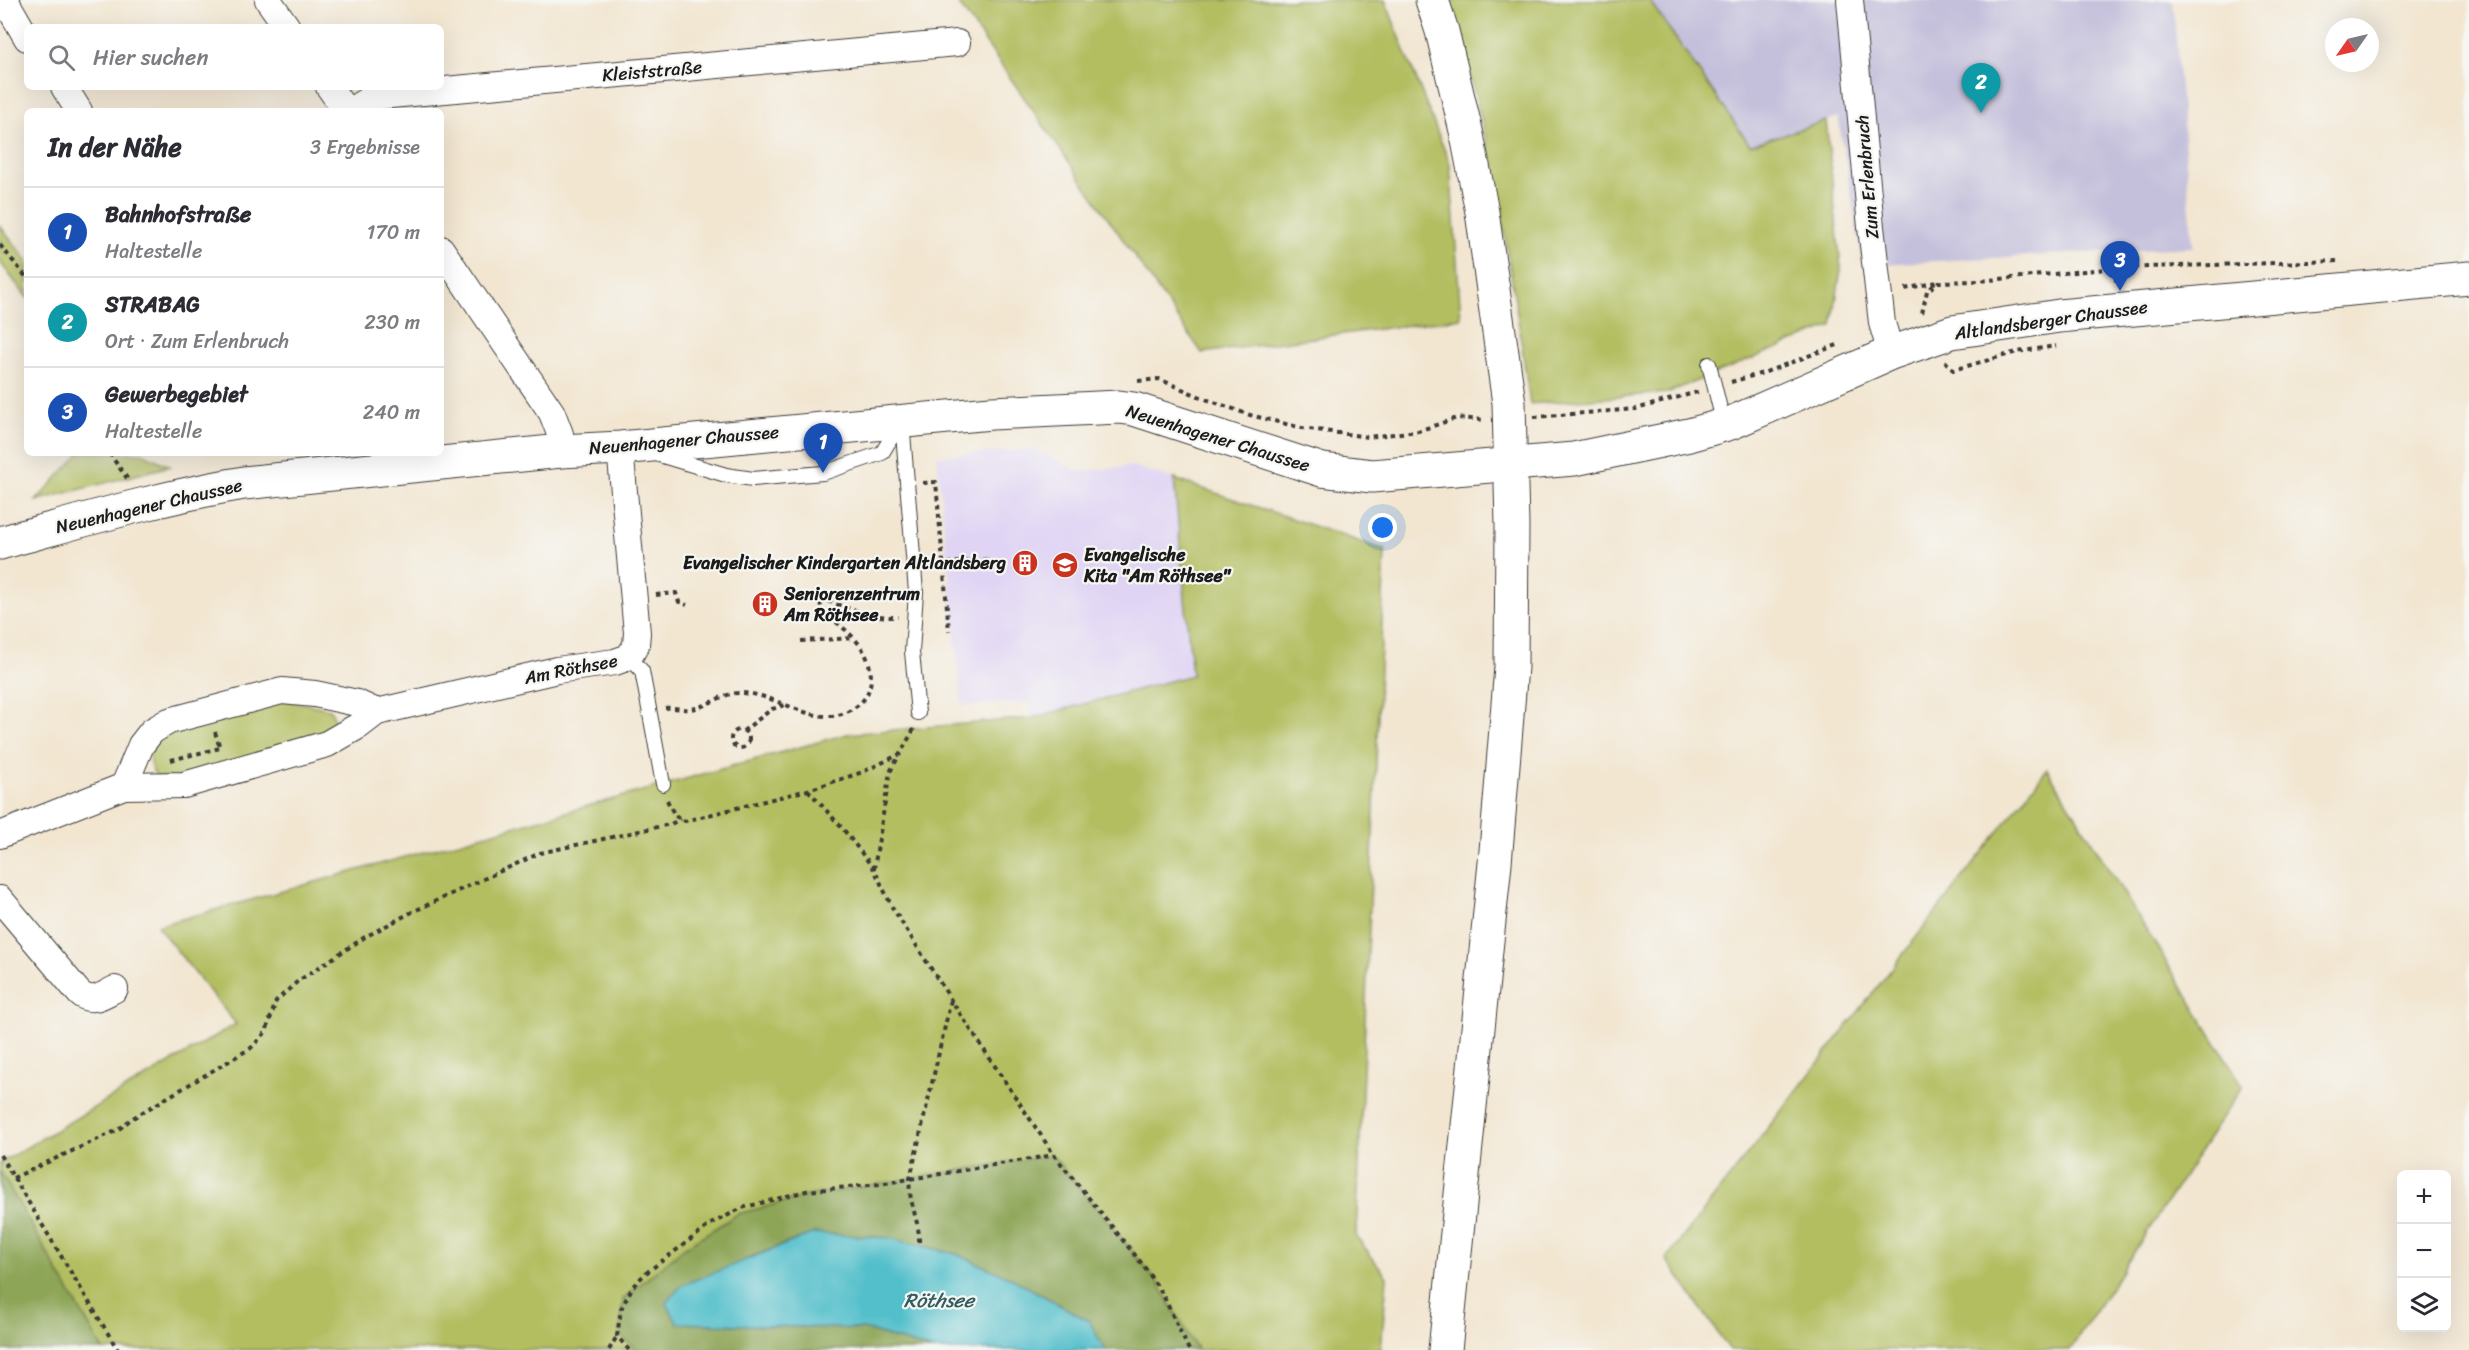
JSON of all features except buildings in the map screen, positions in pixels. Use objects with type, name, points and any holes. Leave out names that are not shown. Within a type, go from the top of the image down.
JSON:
[{"type":"street","points":[[5,0],[24,33]]},
{"type":"street","points":[[268,0],[285,24]]},
{"type":"street","points":[[1432,0],[1442,31],[1467,135],[1482,212],[1510,419],[1509,464],[1512,525],[1511,667],[1495,863],[1445,1350]]},
{"type":"street","name":"Zum Erlenbruch","points":[[1850,0],[1871,227],[1887,341]]},
{"type":"street","name":"Kleiststraße","points":[[354,108],[366,100],[380,96],[957,43]]},
{"type":"street","points":[[66,90],[77,108]]},
{"type":"street","points":[[331,90],[344,108]]},
{"type":"street","points":[[444,260],[451,285],[552,412],[560,434],[561,451]]},
{"type":"street","name":"Altlandsberger Chaussee","points":[[1509,464],[1574,459],[1689,435],[1724,425],[1826,383],[1887,341],[2059,316],[2469,278]]},
{"type":"street","name":"Neuenhagener Chaussee","points":[[0,543],[137,505],[194,491],[244,483],[561,451],[631,447],[991,413],[1119,407],[1134,409],[1217,434],[1322,470],[1372,476],[1509,464]]},
{"type":"street","name":"Am Röthsee","points":[[0,835],[128,779],[184,785],[223,760],[327,744],[377,712],[557,670],[615,662],[629,657],[636,645],[637,633],[631,447]]},
{"type":"street","points":[[128,779],[141,746],[152,731],[169,721],[282,691],[315,694],[357,704],[377,712]]},
{"type":"street","points":[[0,899],[80,994],[87,999],[94,1000],[115,989]]},
{"type":"lane","points":[[1709,364],[1724,425]]},
{"type":"lane","points":[[631,447],[726,475],[753,479],[823,473],[882,453],[902,421]]},
{"type":"lane","points":[[902,421],[914,566],[912,652],[918,714]]},
{"type":"lane","points":[[629,657],[642,670],[663,784]]},
{"type":"path","points":[[0,244],[24,274]]},
{"type":"path","points":[[1905,290],[1938,282],[1979,281],[2116,268],[2282,261],[2351,261]]},
{"type":"path","points":[[1127,382],[1159,379],[1250,415],[1302,428],[1368,437],[1418,431],[1457,418],[1482,421],[1636,409],[1763,373],[1860,336],[1887,341],[1918,318],[1923,312],[1927,291],[1938,282]]},
{"type":"path","points":[[111,456],[124,472],[132,487]]},
{"type":"path","points":[[907,484],[936,482],[949,631]]},
{"type":"path","points":[[914,566],[991,559]]},
{"type":"path","points":[[649,709],[674,707],[688,710],[727,694],[740,693],[767,698],[813,715],[825,716],[847,712],[863,701],[868,693],[870,670],[862,648],[855,638],[822,611],[819,598],[848,609],[883,617],[914,617]]},
{"type":"path","points":[[801,641],[855,638]]},
{"type":"path","points":[[743,731],[748,737],[748,743],[738,748],[732,743],[732,737],[737,731],[743,731],[772,709],[786,705]]},
{"type":"path","points":[[128,779],[223,760],[210,710]]},
{"type":"path","points":[[874,869],[890,772],[914,729],[918,714]]},
{"type":"path","points":[[663,784],[675,816],[685,821],[808,790],[863,772],[900,754]]},
{"type":"path","points":[[808,790],[843,829],[874,869],[892,907],[1054,1155],[1143,1265],[1163,1295],[1189,1350]]},
{"type":"path","points":[[14,1178],[101,1139],[251,1048],[266,1032],[276,1001],[298,981],[365,937],[412,912],[540,853],[671,824],[680,819]]},
{"type":"path","points":[[919,1242],[918,1223],[908,1189],[909,1179],[951,1000]]},
{"type":"path","points":[[0,1155],[118,1350]]},
{"type":"path","points":[[609,1350],[617,1336],[621,1309],[633,1286],[646,1273],[711,1224],[742,1208],[806,1191],[909,1179],[1054,1155]]},
{"type":"path","points":[[617,1336],[630,1350]]},
{"type":"shaded area","points":[[1649,0],[2173,0],[2193,247],[1863,265],[1838,117],[1750,145]]},
{"type":"shaded area","name":"Evangelische Kita \"Am Röthsee\"","points":[[1036,449],[1078,471],[1133,466],[1174,479],[1192,675],[1032,718],[1029,702],[962,706],[937,456]]},
{"type":"green space","points":[[956,0],[1385,0],[1450,164],[1461,318],[1202,353]]},
{"type":"green space","points":[[1447,0],[1649,0],[1750,145],[1826,121],[1841,269],[1832,326],[1667,393],[1530,404],[1507,251],[1488,149],[1463,49]]},
{"type":"green space","points":[[0,226],[24,256],[24,294],[0,262]]},
{"type":"green space","points":[[77,456],[148,456],[170,466],[36,501]]},
{"type":"green space","points":[[1174,479],[1385,550],[1356,1236],[1387,1277],[1381,1350],[1197,1350],[1196,1346],[900,1182],[807,1196],[738,1214],[685,1247],[623,1299],[620,1335],[637,1350],[103,1350],[0,1171],[0,1163],[236,1024],[157,926],[847,734],[1032,718],[1192,675]]},
{"type":"green space","points":[[281,699],[330,709],[334,721],[330,733],[185,777],[157,777],[151,768],[151,749],[154,739]]},
{"type":"green space","points":[[2047,769],[2243,1086],[2070,1350],[1730,1350],[1666,1259]]},
{"type":"green space","points":[[1052,1155],[1157,1281],[1197,1350],[1105,1350],[1089,1321],[1011,1278],[956,1254],[889,1238],[814,1233],[748,1258],[678,1323],[863,1329],[933,1350],[637,1350],[620,1335],[623,1299],[685,1247],[738,1214],[807,1196]]},
{"type":"green space","points":[[0,1171],[103,1350],[0,1350]]},
{"type":"water","name":"Röthsee","points":[[814,1233],[889,1238],[956,1254],[1011,1278],[1089,1321],[1105,1350],[933,1350],[863,1329],[678,1323],[666,1303],[682,1285]]},
{"type":"place","name":"STRABAG","points":[[1981,113]]},
{"type":"place","name":"Gewerbegebiet","points":[[2120,291]]},
{"type":"place","name":"Bahnhofstraße","points":[[823,473]]},
{"type":"place","name":"Evangelischer Kindergarten Altlandsberg","points":[[1025,563]]},
{"type":"place","name":"Evangelische Kita \"Am Röthsee\"","points":[[1065,565]]},
{"type":"place","name":"Seniorenzentrum Am Röthsee","points":[[765,604]]}]
